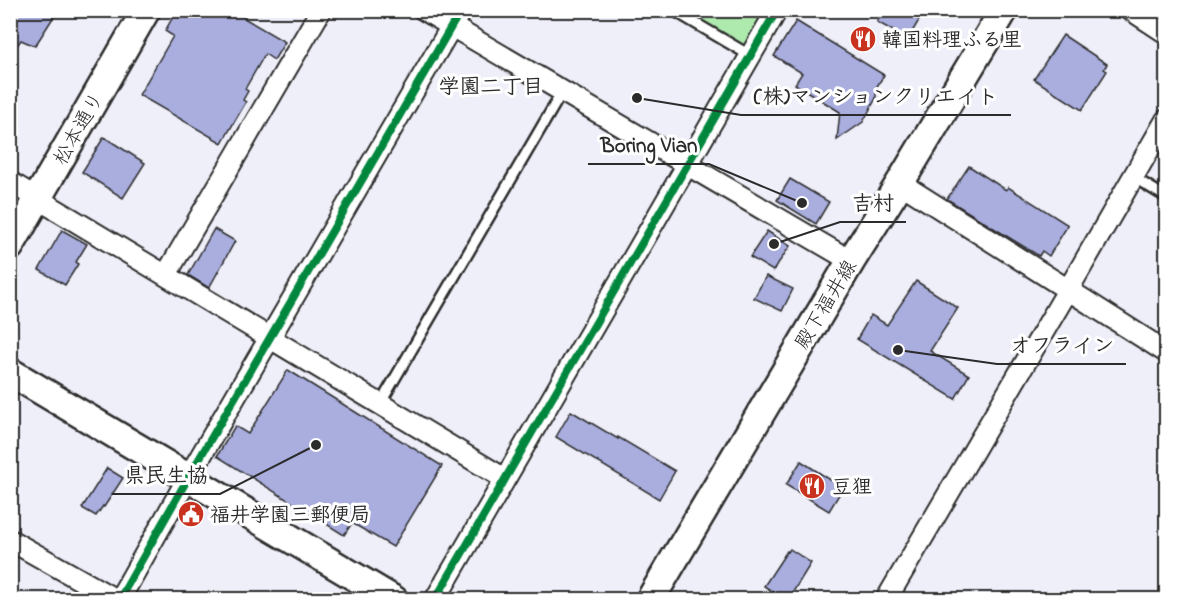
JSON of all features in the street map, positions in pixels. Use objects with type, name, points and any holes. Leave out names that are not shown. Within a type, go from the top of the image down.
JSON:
[{"type":"street","name":"松本通り","points":[[10,246],[146,10]]},
{"type":"street","points":[[166,275],[321,10]]},
{"type":"street","points":[[424,10],[457,19],[562,92],[851,261]]},
{"type":"street","points":[[435,600],[777,10]]},
{"type":"street","name":"殿下福井線","points":[[650,600],[851,261],[1004,10]]},
{"type":"street","points":[[1131,10],[1167,33]]},
{"type":"street","points":[[10,540],[117,600],[457,19]]},
{"type":"street","points":[[886,600],[1167,120]]},
{"type":"street","points":[[10,182],[505,478]]},
{"type":"street","points":[[900,183],[1167,352]]},
{"type":"street","points":[[10,372],[394,600]]},
{"type":"lane","points":[[673,10],[751,56]]},
{"type":"lane","points":[[380,404],[562,92]]},
{"type":"lane","points":[[1133,177],[1167,197]]},
{"type":"green space","points":[[673,11],[777,11],[751,56]]},
{"type":"building","points":[[10,10],[58,10],[35,46],[21,40],[10,55]]},
{"type":"building","points":[[177,10],[249,10],[244,18],[285,42],[274,60],[265,54],[245,89],[248,91],[243,100],[246,102],[222,143],[139,95],[173,36],[165,31]]},
{"type":"building","points":[[884,10],[925,10],[908,39],[877,22]]},
{"type":"building","points":[[796,21],[884,75],[876,88],[876,98],[863,122],[837,140],[840,112],[795,84],[802,73],[774,56]]},
{"type":"building","points":[[1063,35],[1107,64],[1104,69],[1107,71],[1082,110],[1034,79]]},
{"type":"building","points":[[104,137],[145,163],[123,198],[82,172]]},
{"type":"building","points":[[969,166],[1006,190],[1008,187],[1068,225],[1049,256],[1042,251],[1039,256],[947,199]]},
{"type":"building","points":[[790,179],[829,202],[816,224],[777,200]]},
{"type":"building","points":[[214,229],[235,241],[209,288],[188,275]]},
{"type":"building","points":[[62,230],[87,244],[65,285],[39,270]]},
{"type":"building","points":[[767,231],[790,246],[773,271],[750,257]]},
{"type":"building","points":[[766,276],[793,289],[782,311],[754,298]]},
{"type":"building","points":[[916,281],[958,308],[930,351],[969,375],[955,399],[857,339],[871,315],[887,325]]},
{"type":"building","points":[[288,370],[442,466],[393,547],[352,523],[344,535],[217,456],[235,426],[248,434]]},
{"type":"building","points":[[571,411],[675,471],[659,499],[556,437]]},
{"type":"building","points":[[801,461],[843,488],[829,511],[786,485]]},
{"type":"building","points":[[107,468],[123,478],[96,516],[82,508]]},
{"type":"building","points":[[790,549],[811,563],[786,600],[764,586]]},
{"type":"cycle path","points":[[119,600],[461,10]]},
{"type":"cycle path","points":[[435,600],[777,10]]},
{"type":"place","name":"韓国料理ふる里","points":[[863,39]]},
{"type":"place","name":"(株)マンションクリエイト","points":[[637,98]]},
{"type":"place","name":"Boring Vian","points":[[802,203]]},
{"type":"place","name":"吉村","points":[[774,244]]},
{"type":"place","name":"オフライン","points":[[898,350]]},
{"type":"place","name":"県民生協","points":[[316,445]]},
{"type":"place","name":"豆狸","points":[[812,486]]},
{"type":"place","name":"福井学園三郵便局","points":[[191,514]]},
{"type":"district","name":"学園二丁目","points":[[491,86]]}]
